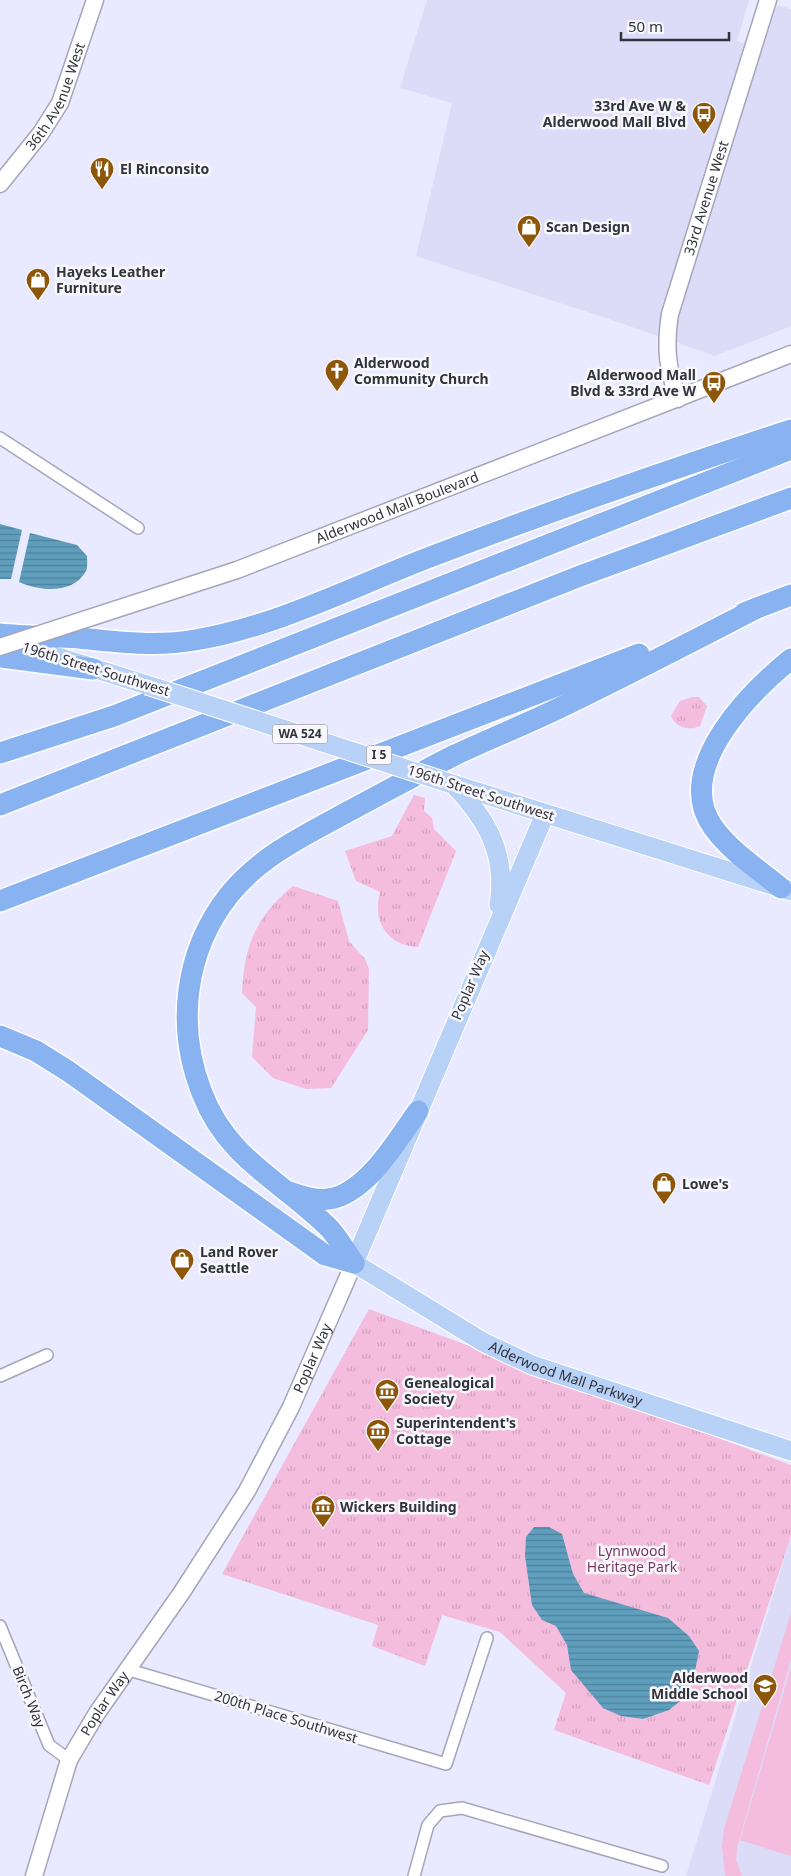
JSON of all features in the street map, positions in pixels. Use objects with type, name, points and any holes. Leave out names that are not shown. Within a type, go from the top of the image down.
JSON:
[{"type":"highway","points":[[0,634],[78,638],[120,644],[158,644],[194,640],[229,633],[265,622],[437,554],[698,460],[791,430]]},
{"type":"highway","points":[[0,753],[114,716],[791,449]]},
{"type":"highway","points":[[0,805],[580,576],[791,498]]},
{"type":"highway","name":"I 5","points":[[0,901],[791,595]]},
{"type":"highway","points":[[354,1263],[331,1230],[244,1158],[220,1127],[203,1096],[193,1068],[187,1037],[188,990],[196,955],[213,919],[230,894],[249,873],[279,850],[455,755],[552,711],[757,608]]},
{"type":"highway","points":[[0,657],[93,669]]},
{"type":"highway","points":[[786,890],[725,841],[712,826],[704,808],[702,791],[708,757],[721,734],[756,691],[791,659]]},
{"type":"highway","points":[[0,1036],[36,1051],[68,1071],[325,1255],[354,1263]]},
{"type":"highway","points":[[282,1189],[303,1197],[319,1200],[334,1198],[355,1189],[394,1146],[418,1111]]},
{"type":"main road","name":"36th Avenue West","points":[[0,184],[41,133],[60,103],[94,0]]},
{"type":"main road","name":"33rd Avenue West","points":[[678,399],[667,363],[666,340],[670,314],[768,0]]},
{"type":"main road","name":"Alderwood Mall Boulevard","points":[[0,647],[237,570],[791,354]]},
{"type":"main road","name":"196th Street Southwest","points":[[0,639],[786,890]]},
{"type":"main road","points":[[452,784],[475,808],[489,830],[500,863],[501,887],[495,926]]},
{"type":"main road","name":"Poplar Way","points":[[34,1876],[69,1760],[126,1669],[182,1592],[248,1491],[291,1408],[544,814]]},
{"type":"main road","name":"Alderwood Mall Parkway","points":[[354,1263],[483,1342],[532,1365],[791,1450]]},
{"type":"street","points":[[0,438],[138,528]]},
{"type":"street","points":[[0,1376],[47,1355]]},
{"type":"street","name":"Birch Way","points":[[0,1626],[49,1745],[69,1760]]},
{"type":"street","name":"200th Place Southwest","points":[[126,1669],[446,1764],[487,1638]]},
{"type":"street","points":[[414,1876],[428,1825],[440,1810],[462,1808],[662,1866]]},
{"type":"shaded area","points":[[427,0],[749,0],[737,41],[762,50],[777,5],[791,9],[791,326],[715,356],[416,256],[452,103],[400,88]]},
{"type":"shaded area","points":[[0,524],[22,530],[11,579],[0,579]]},
{"type":"shaded area","points":[[30,533],[77,545],[87,556],[87,569],[80,579],[73,584],[55,589],[46,589],[19,582]]},
{"type":"shaded area","points":[[534,1527],[549,1527],[562,1534],[573,1574],[584,1593],[668,1618],[689,1636],[699,1651],[694,1676],[684,1698],[669,1710],[643,1719],[621,1716],[603,1708],[571,1670],[567,1645],[556,1626],[542,1620],[532,1605],[525,1556],[526,1537]]},
{"type":"shaded area","name":"Alderwood Middle School","points":[[791,1537],[791,1876],[686,1876]]},
{"type":"green space","points":[[699,697],[707,706],[700,726],[687,728],[679,726],[671,716],[680,701]]},
{"type":"green space","points":[[414,795],[425,798],[424,811],[432,818],[434,829],[456,851],[418,947],[407,946],[398,942],[384,930],[378,913],[380,892],[356,881],[345,851],[392,836]]},
{"type":"green space","points":[[293,886],[338,901],[349,941],[365,959],[369,969],[368,1030],[331,1088],[306,1089],[273,1078],[252,1057],[256,1007],[242,993],[243,976],[249,946],[261,921],[280,897]]},
{"type":"green space","name":"Lynnwood Heritage Park","points":[[369,1309],[791,1465],[791,1536],[709,1785],[554,1730],[566,1693],[500,1632],[442,1615],[425,1666],[372,1646],[378,1625],[222,1574]]},
{"type":"green space","points":[[791,1613],[791,1660],[737,1848],[736,1860],[742,1876],[725,1876],[722,1847],[724,1829]]},
{"type":"green space","points":[[791,1667],[791,1856],[740,1840]]},
{"type":"place","name":"33rd Ave W & Alderwood Mall Blvd","points":[[704,135]]},
{"type":"place","name":"El Rinconsito","points":[[102,190]]},
{"type":"place","name":"Scan Design","points":[[529,248]]},
{"type":"place","name":"Hayeks Leather Furniture","points":[[38,301]]},
{"type":"place","name":"Alderwood Community Church","points":[[337,392]]},
{"type":"place","name":"Alderwood Mall Blvd & 33rd Ave W","points":[[714,404]]},
{"type":"place","name":"Lowe's","points":[[664,1205]]},
{"type":"place","name":"Land Rover Seattle","points":[[182,1281]]},
{"type":"place","name":"Genealogical Society","points":[[387,1412]]},
{"type":"place","name":"Superintendent's Cottage","points":[[378,1452]]},
{"type":"place","name":"Wickers Building","points":[[323,1528]]},
{"type":"place","name":"Alderwood Middle School","points":[[765,1707]]}]
